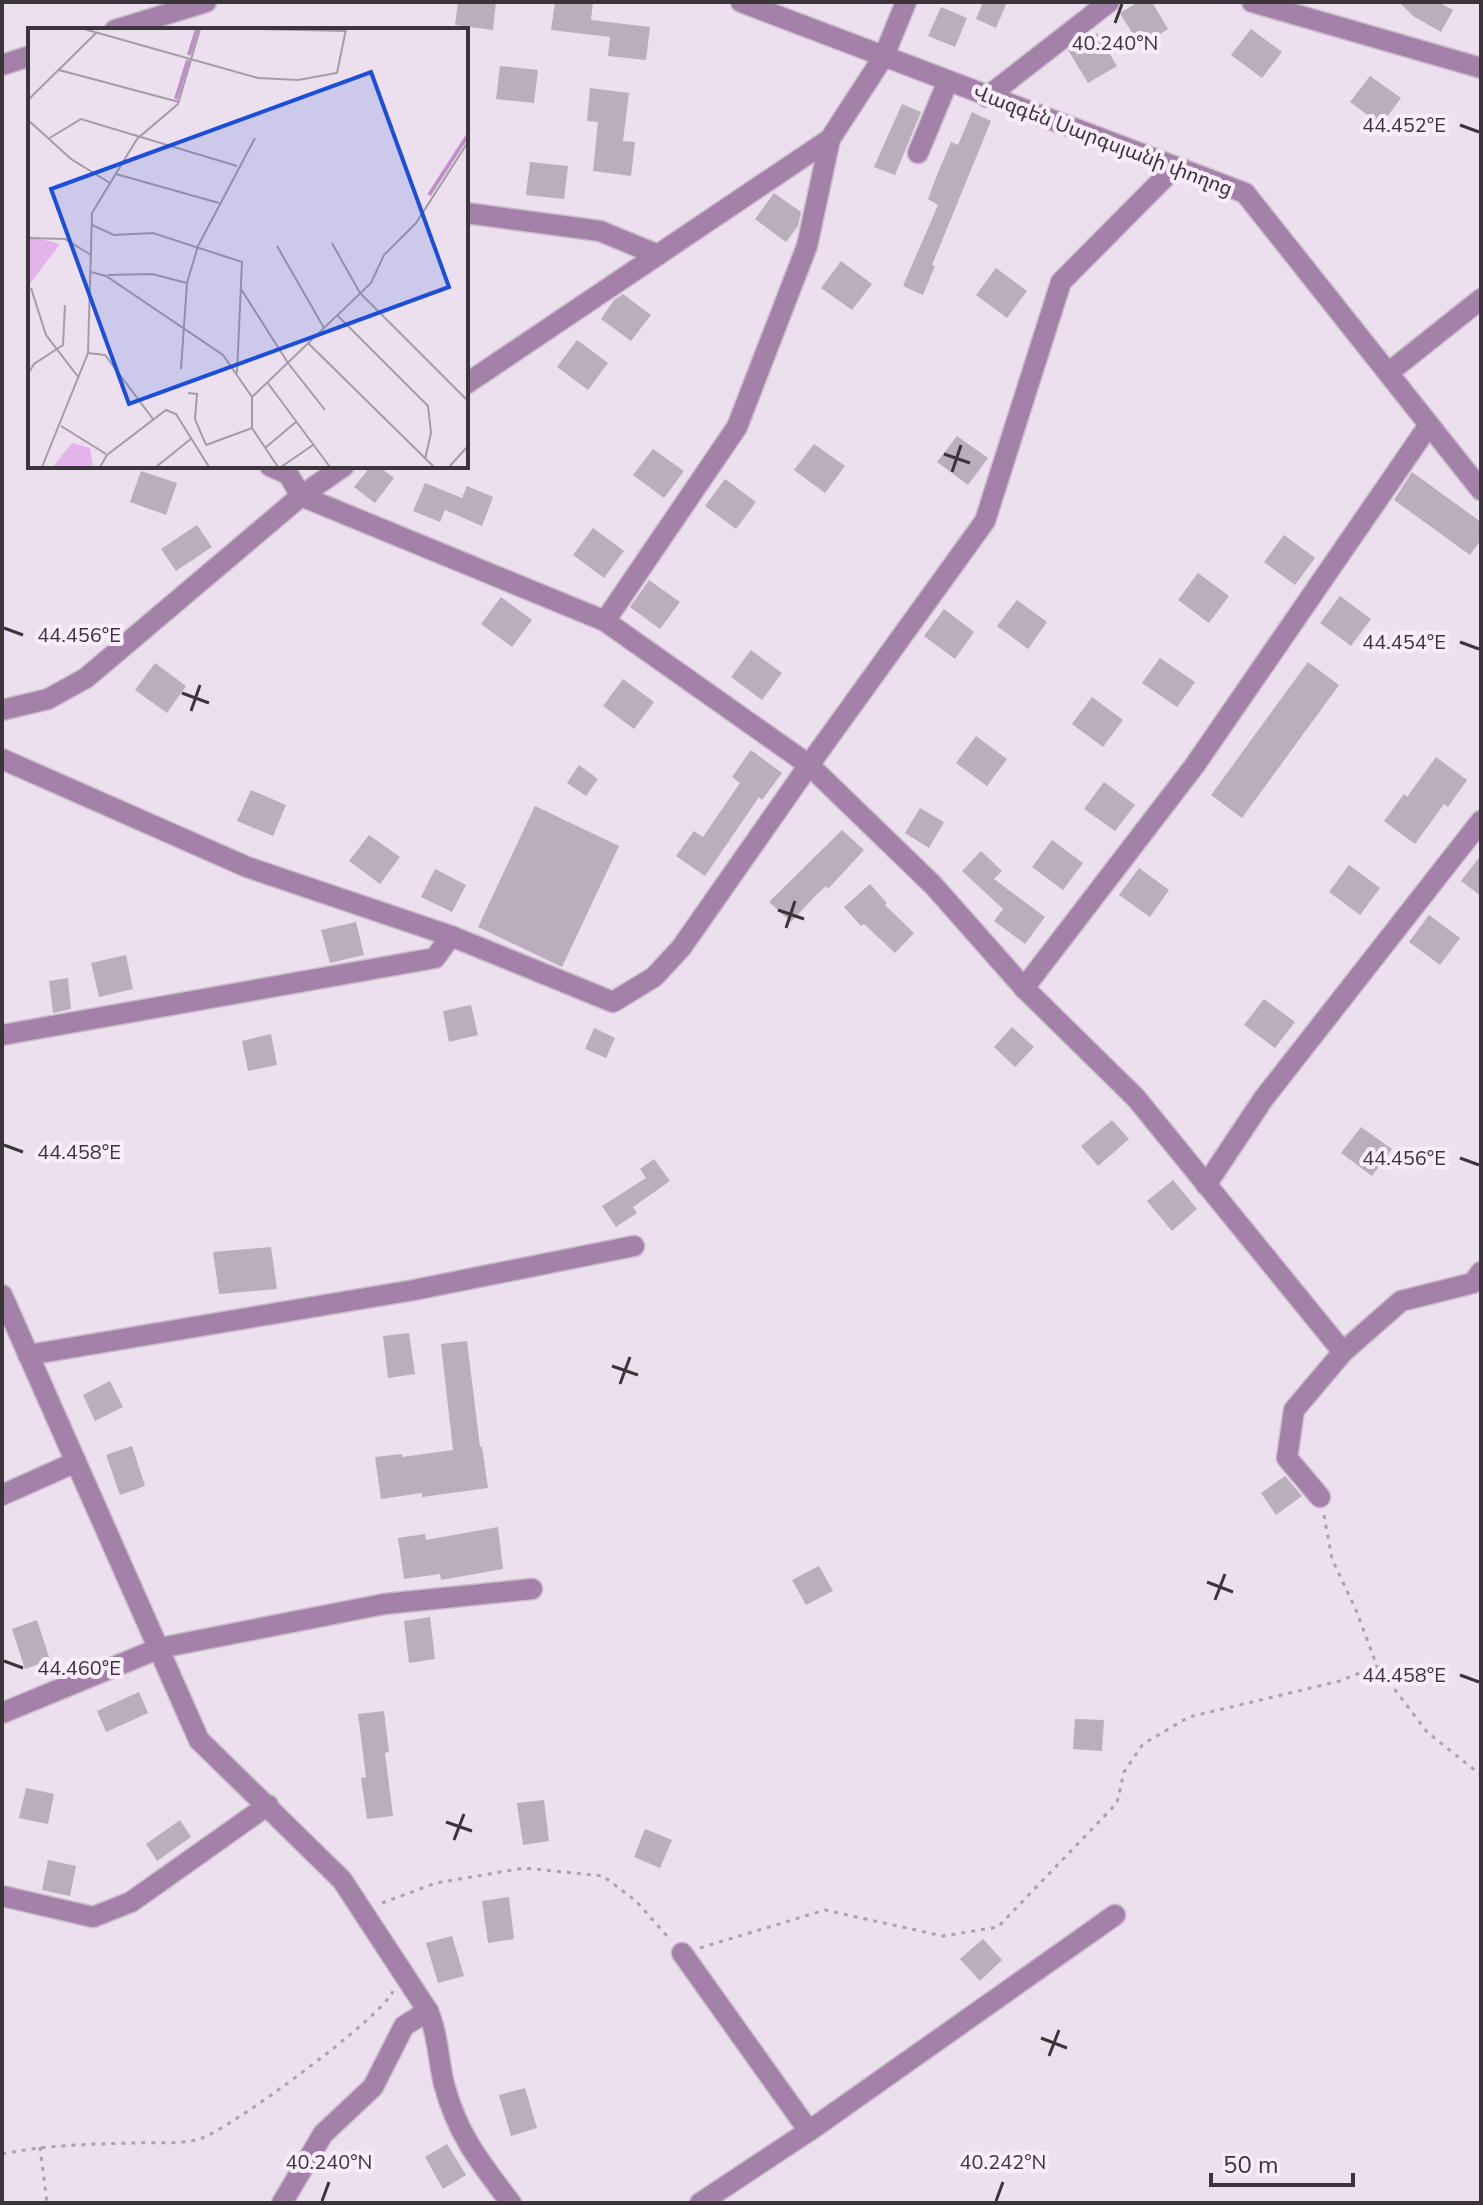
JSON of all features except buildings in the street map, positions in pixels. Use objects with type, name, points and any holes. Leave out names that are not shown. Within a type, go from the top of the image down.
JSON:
[{"type":"street","points":[[122,28],[206,2]]},
{"type":"street","name":"Վազգեն Սարգսյանի փողոց","points":[[741,2],[1245,193],[1481,490]]},
{"type":"street","points":[[605,621],[737,427],[807,246],[830,139],[884,56],[906,2]]},
{"type":"street","points":[[987,97],[1109,2]]},
{"type":"street","points":[[1252,2],[1481,68]]},
{"type":"street","points":[[2,65],[28,57]]},
{"type":"street","points":[[918,153],[948,81]]},
{"type":"street","points":[[468,383],[830,139]]},
{"type":"street","points":[[2,759],[247,867],[451,936],[613,1002],[654,977],[681,948],[985,521],[1061,282],[1175,167]]},
{"type":"street","points":[[468,213],[600,231],[658,255]]},
{"type":"street","points":[[1388,373],[1481,299]]},
{"type":"street","points":[[1024,988],[1195,765],[1429,425]]},
{"type":"street","points":[[274,468],[288,474],[301,496],[605,621],[809,765],[933,885],[1024,988],[1136,1098],[1343,1352]]},
{"type":"street","points":[[2,710],[48,699],[86,678],[301,496],[341,468]]},
{"type":"street","points":[[1206,1185],[1264,1098],[1481,821]]},
{"type":"street","points":[[2,1035],[435,958],[451,936]]},
{"type":"street","points":[[28,1355],[414,1290],[634,1246]]},
{"type":"street","points":[[1320,1497],[1287,1458],[1294,1410],[1343,1352],[1401,1301],[1473,1283],[1481,1272]]},
{"type":"street","points":[[2,1295],[199,1740],[342,1880],[364,1911],[428,2011],[434,2025],[444,2085],[467,2145],[511,2203]]},
{"type":"street","points":[[2,1495],[76,1462]]},
{"type":"street","points":[[2,1713],[160,1648],[384,1604],[532,1589]]},
{"type":"street","points":[[2,1896],[93,1917],[131,1902],[268,1805]]},
{"type":"street","points":[[700,2203],[809,2131],[1115,1915]]},
{"type":"street","points":[[682,1953],[809,2131]]},
{"type":"street","points":[[282,2203],[323,2134],[373,2087],[404,2026],[428,2011]]},
{"type":"path","points":[[1320,1497],[1332,1559],[1377,1666],[1427,1732],[1481,1775]]},
{"type":"path","points":[[364,1911],[436,1883],[524,1868],[603,1876],[636,1901],[682,1953],[825,1910],[943,1936],[998,1927],[1117,1803],[1124,1772],[1143,1744],[1189,1717],[1340,1681],[1377,1666]]},
{"type":"path","points":[[2,2154],[40,2146],[173,2142],[202,2138],[266,2098],[369,2020],[390,1999],[402,1970]]},
{"type":"path","points":[[40,2146],[47,2203]]}]
